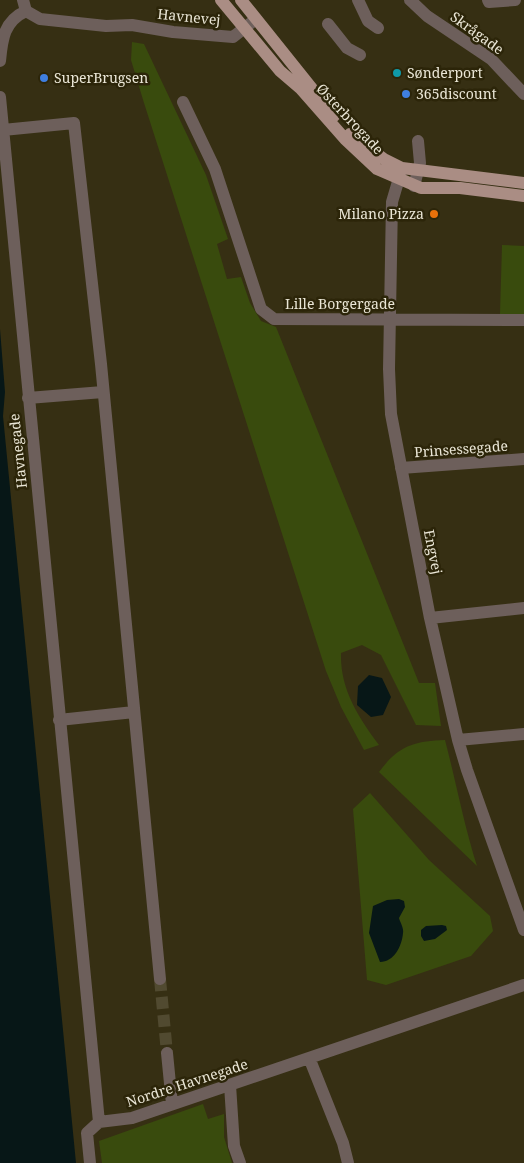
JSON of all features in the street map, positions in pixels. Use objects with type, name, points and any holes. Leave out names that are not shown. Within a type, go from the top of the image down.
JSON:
[{"type":"main road","name":"Østerbrogade","points":[[221,0],[280,71],[301,89],[345,140],[377,169],[400,174],[418,172],[524,183]]},
{"type":"main road","name":"Østerbrogade","points":[[243,2],[340,124],[414,186],[428,189],[488,191],[524,196]]},
{"type":"street","points":[[358,0],[368,21],[378,28]]},
{"type":"street","name":"Skrågade","points":[[410,0],[427,16],[491,59],[524,94]]},
{"type":"street","points":[[488,0],[489,2],[514,0]]},
{"type":"street","name":"Havnevej","points":[[25,5],[40,20],[106,26],[132,25],[199,34],[233,36],[256,19]]},
{"type":"street","points":[[0,61],[2,42],[8,23],[25,5]]},
{"type":"street","points":[[328,24],[347,48],[360,55]]},
{"type":"street","name":"Havnegade","points":[[0,97],[4,178],[28,398],[59,720]]},
{"type":"street","name":"Lille Borgergade","points":[[183,102],[215,169],[261,309],[274,319],[524,320]]},
{"type":"street","points":[[3,130],[74,123],[104,392],[160,979]]},
{"type":"street","points":[[414,186],[420,157],[418,141]]},
{"type":"street","name":"Engvej","points":[[400,174],[392,202],[391,414],[430,618],[458,740],[524,930]]},
{"type":"street","points":[[28,398],[104,392]]},
{"type":"street","name":"Prinsessegade","points":[[401,468],[524,460]]},
{"type":"street","points":[[430,618],[524,608]]},
{"type":"street","points":[[90,1163],[87,1133],[98,1122],[59,720],[134,712]]},
{"type":"street","points":[[458,740],[524,734]]},
{"type":"street","name":"Nordre Havnegade","points":[[98,1122],[132,1118],[310,1060],[524,986]]},
{"type":"street","points":[[167,1053],[172,1104]]},
{"type":"street","points":[[310,1060],[343,1143],[348,1163]]},
{"type":"street","points":[[230,1085],[234,1146],[240,1163]]},
{"type":"green space","points":[[132,42],[144,44],[206,175],[228,239],[217,244],[227,279],[241,277],[250,303],[261,321],[276,327],[419,683],[435,683],[441,726],[416,725],[381,655],[362,645],[341,653],[341,666],[347,691],[357,713],[379,745],[364,750],[341,707],[326,671],[144,103],[131,60]]},
{"type":"green space","points":[[502,245],[524,246],[524,314],[500,314]]},
{"type":"green space","points":[[445,740],[477,866],[379,772],[393,756],[408,747],[424,742]]},
{"type":"green space","points":[[370,793],[429,860],[490,916],[493,931],[471,956],[386,985],[367,980],[353,809]]},
{"type":"green space","points":[[203,1104],[208,1119],[224,1114],[224,1137],[232,1163],[102,1163],[99,1141]]},
{"type":"shaded area","points":[[0,329],[5,392],[3,416],[76,1163],[0,1163]]},
{"type":"shaded area","points":[[369,675],[382,678],[391,697],[383,715],[371,717],[357,705],[358,686]]},
{"type":"shaded area","points":[[399,899],[404,901],[405,907],[399,918],[403,931],[401,943],[393,956],[380,962],[369,933],[373,906],[387,900]]},
{"type":"shaded area","points":[[426,926],[446,926],[447,930],[435,939],[424,941],[421,936],[421,930]]},
{"type":"tunnel","points":[[160,979],[167,1053]]},
{"type":"place","name":"Sønderport","points":[[397,73]]},
{"type":"place","name":"SuperBrugsen","points":[[44,78]]},
{"type":"place","name":"365discount","points":[[406,94]]},
{"type":"place","name":"Milano Pizza","points":[[434,214]]}]
